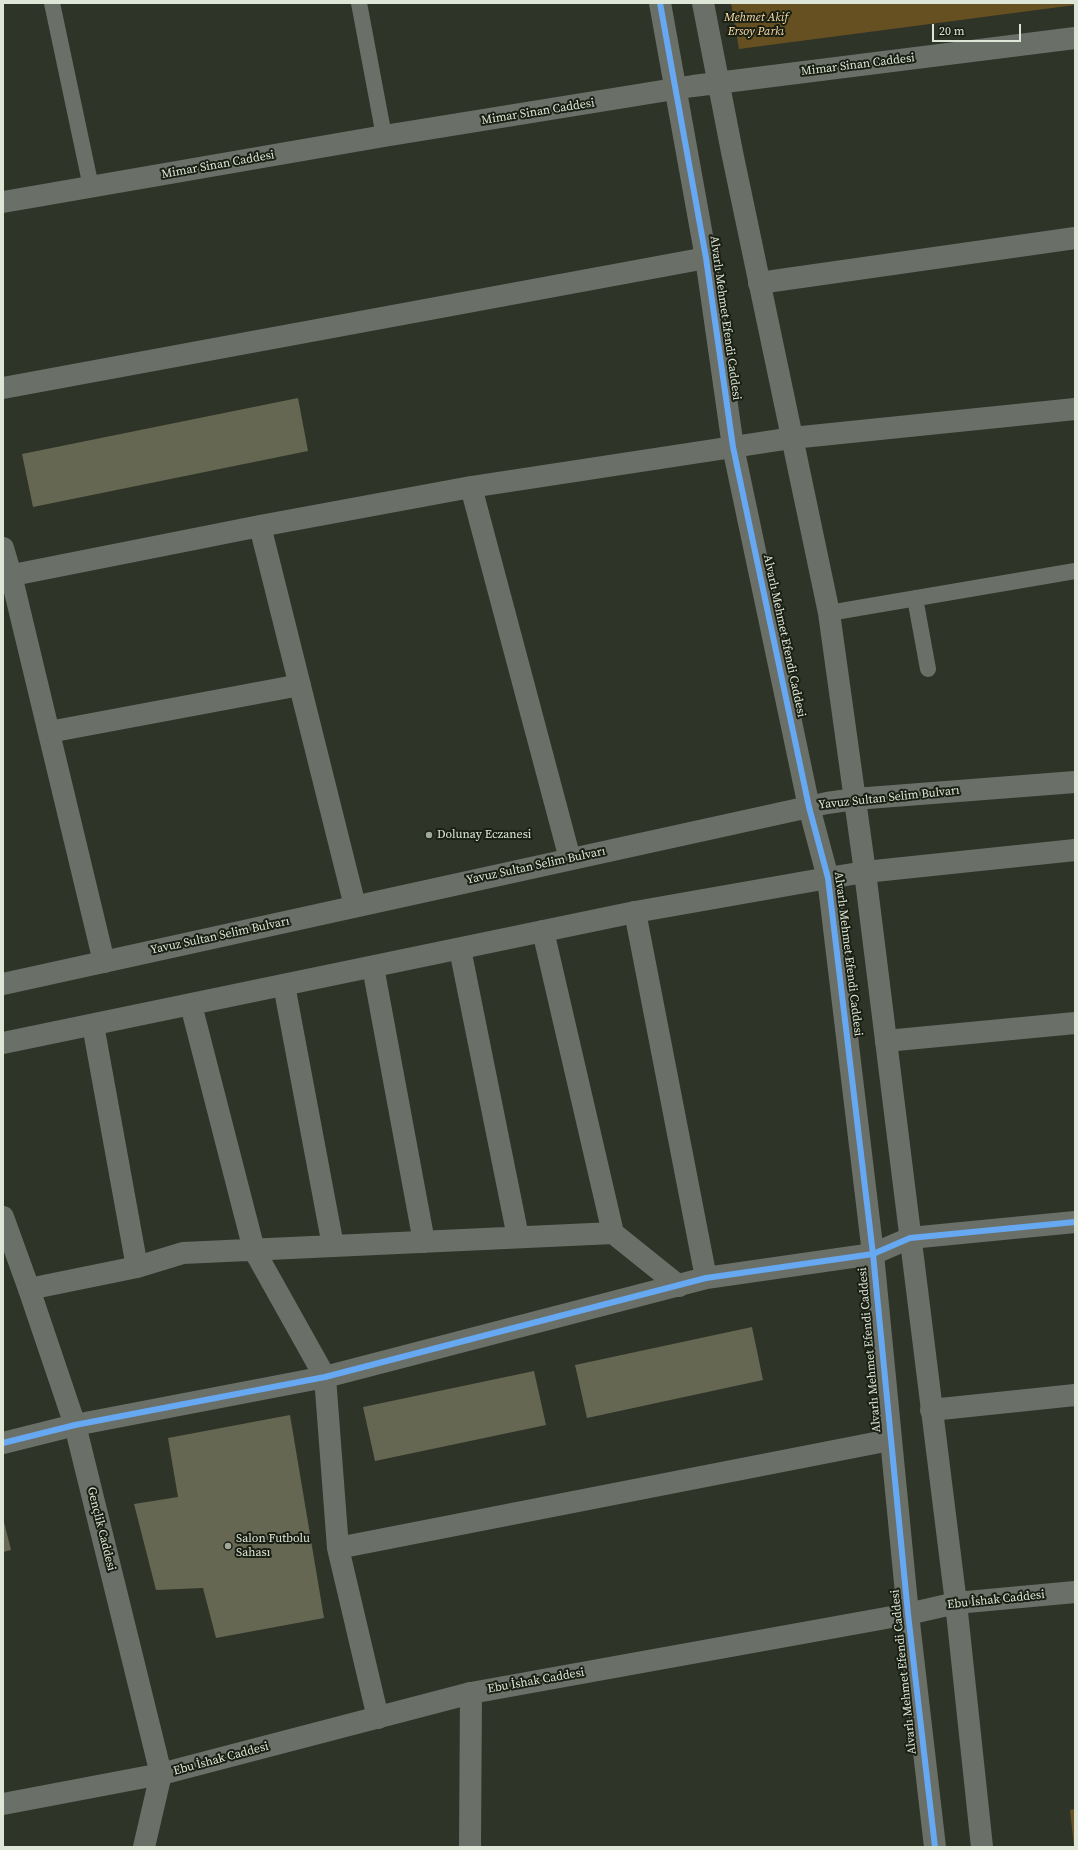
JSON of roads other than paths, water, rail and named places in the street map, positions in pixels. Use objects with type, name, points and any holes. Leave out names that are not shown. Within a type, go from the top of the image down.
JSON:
[{"type":"main road","name":"Yavuz Sultan Selim Bulvarı","points":[[3,984],[809,807],[855,799],[1075,782]]},
{"type":"main road","points":[[3,1043],[636,912],[865,872],[1075,850]]},
{"type":"street","name":"Alvarlı Mehmet Efendi Caddesi","points":[[660,3],[677,90],[706,258],[733,446],[809,807],[828,878],[873,1254],[908,1614],[935,1847]]},
{"type":"street","points":[[703,3],[759,283],[828,613],[865,872],[956,1603],[982,1847]]},
{"type":"street","name":"Mimar Sinan Caddesi","points":[[3,202],[384,136],[677,90],[718,82],[1075,38]]},
{"type":"street","points":[[759,283],[1075,238]]},
{"type":"street","points":[[3,388],[706,258]]},
{"type":"street","points":[[7,576],[260,526],[471,487],[733,446],[792,438],[1075,409]]},
{"type":"street","points":[[471,487],[570,859]]},
{"type":"street","points":[[260,526],[355,906]]},
{"type":"street","points":[[3,548],[7,576],[49,732],[104,962]]},
{"type":"street","points":[[49,732],[300,685]]},
{"type":"street","points":[[636,912],[706,1278]]},
{"type":"street","points":[[543,932],[613,1233],[679,1286]]},
{"type":"street","points":[[460,949],[518,1237]]},
{"type":"street","points":[[373,967],[424,1242]]},
{"type":"street","points":[[284,985],[333,1246]]},
{"type":"street","points":[[191,1005],[254,1250],[325,1377],[338,1548],[378,1718]]},
{"type":"street","points":[[886,1041],[1075,1023]]},
{"type":"street","points":[[93,1025],[137,1267]]},
{"type":"street","name":"Gençlik Caddesi","points":[[3,1217],[30,1289],[75,1425],[161,1774],[144,1847]]},
{"type":"street","points":[[3,1443],[75,1425],[325,1377],[706,1278],[873,1254],[910,1238],[1075,1222]]},
{"type":"street","points":[[30,1289],[137,1267],[182,1253],[613,1233]]},
{"type":"street","points":[[931,1410],[1075,1395]]},
{"type":"street","points":[[338,1548],[890,1440]]},
{"type":"street","name":"Ebu İshak Caddesi","points":[[3,1804],[161,1774],[471,1693],[908,1614],[956,1603],[1075,1592]]},
{"type":"street","points":[[470,1847],[471,1693]]},
{"type":"lane","points":[[52,3],[91,187]]},
{"type":"lane","points":[[359,3],[384,136]]},
{"type":"lane","points":[[828,613],[1075,571]]},
{"type":"lane","points":[[915,598],[928,669]]},
{"type":"place","name":"Dolunay Eczanesi","points":[[429,835]]},
{"type":"place","name":"Salon Futbolu Sahası","points":[[228,1546]]},
{"type":"park label","name":"Mehmet Akif Ersoy Parkı","points":[[756,25]]}]
